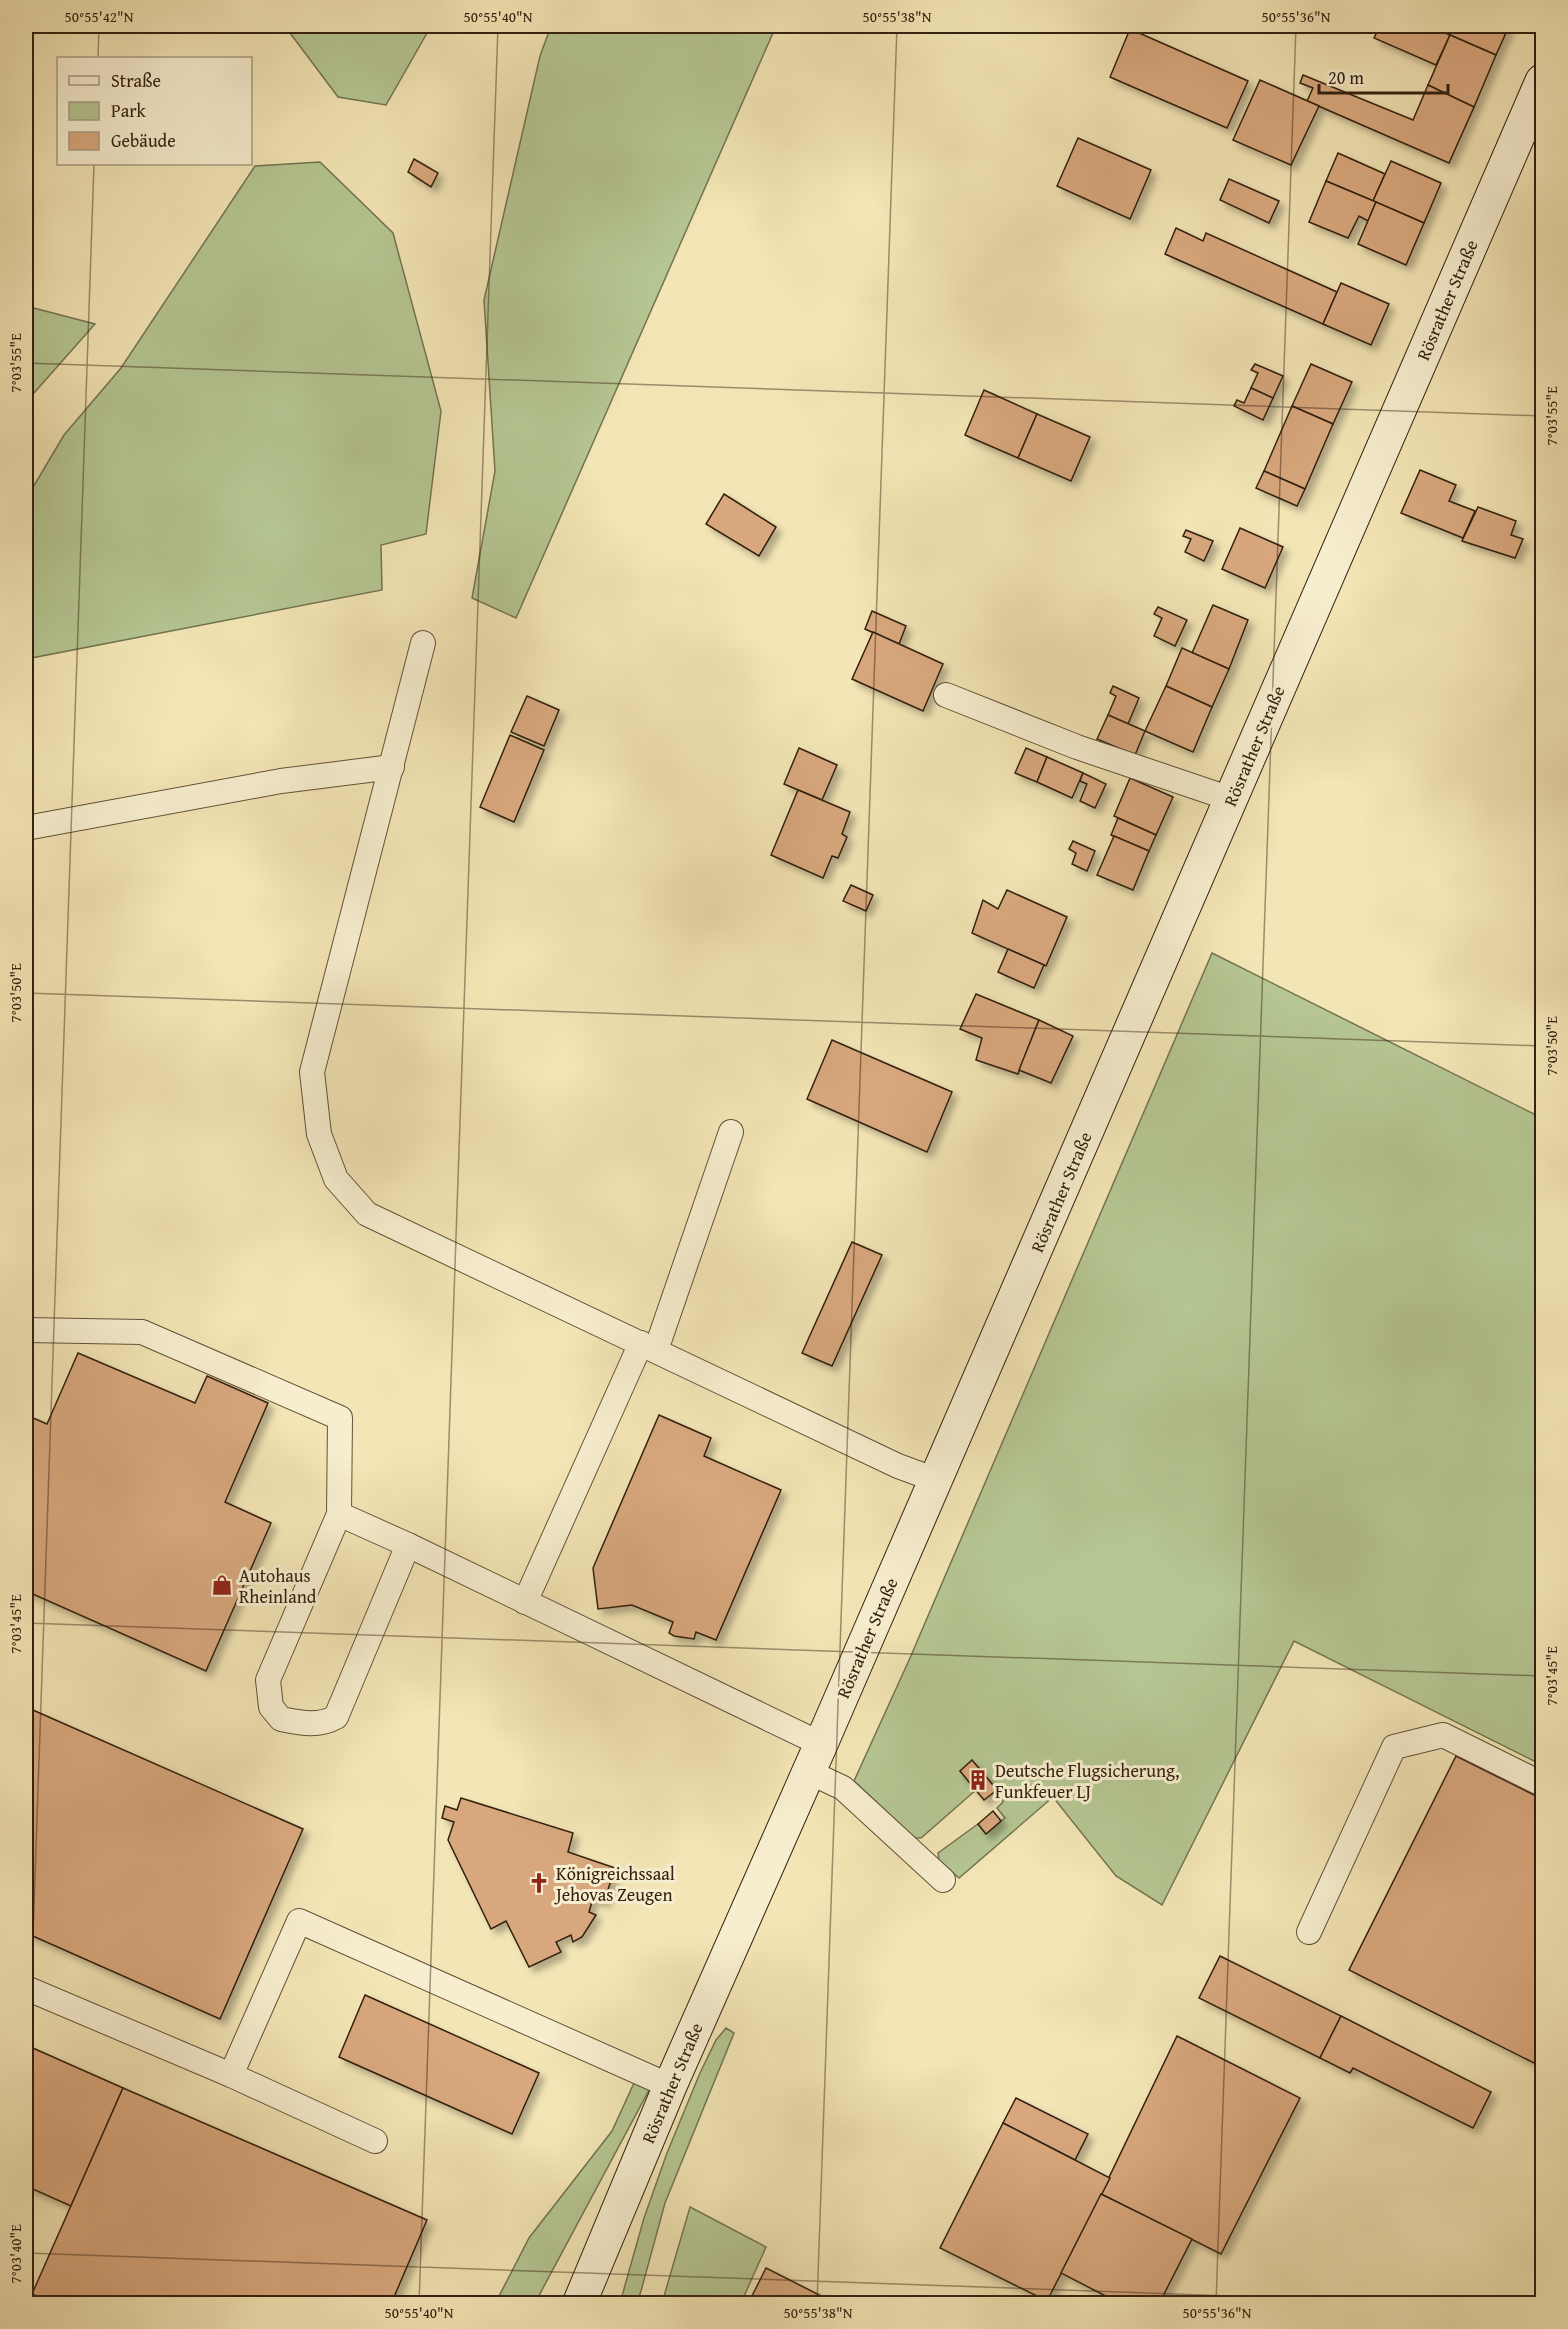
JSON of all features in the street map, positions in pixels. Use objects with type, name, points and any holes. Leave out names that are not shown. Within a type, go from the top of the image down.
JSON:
[{"type":"main road","name":"Rösrather Straße","points":[[579,2304],[670,2086],[936,1479],[1542,81]]},
{"type":"lane","points":[[423,643],[312,1072],[318,1134],[336,1179],[367,1214],[898,1466],[936,1479]]},
{"type":"lane","points":[[946,695],[1077,747],[1231,799]]},
{"type":"lane","points":[[26,828],[281,781],[392,767]]},
{"type":"lane","points":[[525,1602],[648,1347],[731,1132]]},
{"type":"lane","points":[[26,1330],[142,1332],[340,1418],[339,1515],[268,1680],[271,1707],[281,1719],[305,1724],[325,1723],[336,1717],[408,1545]]},
{"type":"lane","points":[[339,1515],[408,1545],[525,1602],[814,1758],[843,1788],[943,1880]]},
{"type":"lane","points":[[1309,1932],[1394,1747],[1443,1736],[1542,1784]]},
{"type":"lane","points":[[231,2075],[299,1921],[670,2086]]},
{"type":"lane","points":[[26,1988],[231,2075],[375,2141]]},
{"type":"green space","points":[[287,26],[431,26],[386,105],[338,97]]},
{"type":"green space","points":[[551,26],[776,26],[516,618],[472,598],[495,471],[484,300],[540,56]]},
{"type":"green space","points":[[320,162],[393,233],[441,411],[426,534],[381,545],[382,590],[26,659],[26,499],[64,435],[121,368],[255,166]]},
{"type":"green space","points":[[26,306],[95,324],[26,402]]},
{"type":"green space","points":[[1212,953],[1542,1118],[1542,1765],[1294,1641],[1162,1905],[1116,1876],[1053,1797],[959,1878],[939,1860],[938,1853],[978,1824],[986,1834],[1005,1818],[997,1808],[1003,1802],[1001,1794],[972,1760],[960,1771],[976,1790],[921,1838],[915,1838],[854,1781],[910,1658]]},
{"type":"green space","points":[[726,2028],[734,2033],[665,2203],[637,2303],[620,2303],[644,2218],[667,2153],[700,2073],[716,2040]]},
{"type":"green space","points":[[634,2083],[649,2090],[535,2303],[495,2304],[529,2238],[612,2131]]},
{"type":"green space","points":[[690,2207],[766,2247],[741,2303],[662,2303]]},
{"type":"building","points":[[1380,26],[1429,26],[1450,35],[1436,65],[1374,38]]},
{"type":"building","points":[[1454,26],[1509,26],[1496,55],[1450,35]]},
{"type":"building","points":[[1130,29],[1248,81],[1227,128],[1110,77]]},
{"type":"building","points":[[1450,35],[1496,55],[1474,107],[1428,85]]},
{"type":"building","points":[[1303,75],[1413,120],[1428,85],[1474,107],[1449,163],[1307,101],[1313,88],[1300,83]]},
{"type":"building","points":[[1260,80],[1319,106],[1291,165],[1233,140]]},
{"type":"building","points":[[1078,138],[1151,170],[1130,219],[1057,186]]},
{"type":"building","points":[[1338,153],[1385,174],[1373,201],[1326,181]]},
{"type":"building","points":[[414,159],[438,173],[431,187],[408,172]]},
{"type":"building","points":[[1391,161],[1441,183],[1424,223],[1373,201]]},
{"type":"building","points":[[1229,179],[1279,201],[1269,223],[1220,200]]},
{"type":"building","points":[[1326,181],[1376,202],[1368,221],[1359,216],[1348,238],[1309,222]]},
{"type":"building","points":[[1376,202],[1424,223],[1406,265],[1358,244]]},
{"type":"building","points":[[1176,228],[1203,241],[1206,233],[1337,292],[1323,324],[1165,254]]},
{"type":"building","points":[[1341,283],[1389,304],[1371,345],[1323,324]]},
{"type":"building","points":[[1255,364],[1283,376],[1273,398],[1251,388],[1258,373],[1251,370]]},
{"type":"building","points":[[1311,364],[1352,382],[1333,424],[1292,406]]},
{"type":"building","points":[[1251,388],[1273,398],[1263,420],[1234,406],[1237,400],[1244,403]]},
{"type":"building","points":[[984,390],[1037,414],[1018,458],[965,435]]},
{"type":"building","points":[[1292,406],[1333,424],[1305,489],[1264,471]]},
{"type":"building","points":[[1037,414],[1090,437],[1071,481],[1018,458]]},
{"type":"building","points":[[1420,470],[1456,485],[1449,501],[1475,511],[1463,538],[1401,513]]},
{"type":"building","points":[[1264,471],[1305,489],[1297,506],[1256,488]]},
{"type":"building","points":[[724,494],[776,527],[759,556],[706,524]]},
{"type":"building","points":[[1478,507],[1516,521],[1511,535],[1523,539],[1515,558],[1462,541]]},
{"type":"building","points":[[1240,528],[1283,547],[1265,588],[1222,569]]},
{"type":"building","points":[[1186,530],[1213,541],[1204,561],[1185,552],[1191,539],[1183,536]]},
{"type":"building","points":[[1213,605],[1248,620],[1229,669],[1192,653]]},
{"type":"building","points":[[1158,607],[1187,620],[1175,646],[1154,636],[1162,618],[1154,614]]},
{"type":"building","points":[[872,611],[906,626],[899,644],[865,629]]},
{"type":"building","points":[[873,632],[943,664],[923,711],[852,679]]},
{"type":"building","points":[[1182,648],[1229,669],[1212,707],[1166,686]]},
{"type":"building","points":[[1113,686],[1139,698],[1128,724],[1108,715],[1116,696],[1110,693]]},
{"type":"building","points":[[1166,686],[1212,707],[1193,752],[1145,731]]},
{"type":"building","points":[[527,696],[559,710],[544,746],[511,732]]},
{"type":"building","points":[[1108,715],[1145,731],[1135,755],[1097,739]]},
{"type":"building","points":[[510,735],[544,750],[514,822],[480,807]]},
{"type":"building","points":[[799,748],[837,765],[822,800],[784,784]]},
{"type":"building","points":[[1026,748],[1047,757],[1037,782],[1015,773]]},
{"type":"building","points":[[1047,757],[1083,773],[1072,798],[1037,782]]},
{"type":"building","points":[[1083,773],[1106,784],[1095,808],[1080,801],[1087,784],[1080,781]]},
{"type":"building","points":[[1130,778],[1173,797],[1156,835],[1114,816]]},
{"type":"building","points":[[798,790],[850,812],[842,834],[847,837],[838,858],[832,856],[823,878],[771,855]]},
{"type":"building","points":[[1118,818],[1156,835],[1149,851],[1111,835]]},
{"type":"building","points":[[1114,836],[1149,851],[1133,890],[1097,875]]},
{"type":"building","points":[[1073,841],[1095,851],[1087,871],[1072,864],[1076,853],[1069,849]]},
{"type":"building","points":[[851,885],[873,895],[866,911],[843,901]]},
{"type":"building","points":[[1007,890],[1067,917],[1046,966],[972,933],[983,900],[998,909]]},
{"type":"building","points":[[1008,949],[1044,965],[1034,988],[998,972]]},
{"type":"building","points":[[976,994],[1039,1020],[1018,1074],[976,1060],[982,1038],[960,1029]]},
{"type":"building","points":[[1039,1020],[1073,1036],[1051,1083],[1019,1070]]},
{"type":"building","points":[[832,1040],[952,1092],[927,1152],[807,1099]]},
{"type":"building","points":[[852,1242],[882,1255],[832,1366],[802,1353]]},
{"type":"building","points":[[78,1353],[195,1403],[207,1376],[268,1403],[225,1502],[271,1523],[206,1671],[26,1591],[26,1415],[47,1424]]},
{"type":"building","points":[[659,1415],[711,1438],[704,1456],[781,1490],[716,1640],[696,1632],[694,1639],[674,1636],[669,1633],[673,1622],[632,1605],[598,1609],[593,1568]]},
{"type":"building","points":[[26,1707],[303,1829],[220,2019],[26,1933]]},
{"type":"building","points":[[1456,1756],[1542,1799],[1542,2067],[1349,1970]]},
{"type":"building","name":"Deutsche Flugsicherung, Funkfeuer LJ","points":[[972,1760],[997,1790],[984,1800],[960,1771]]},
{"type":"building","name":"Königreichssaal Jehovas Zeugen","points":[[461,1798],[573,1833],[568,1852],[615,1868],[604,1902],[593,1898],[589,1912],[596,1915],[582,1937],[573,1942],[571,1935],[556,1942],[561,1952],[529,1967],[506,1921],[491,1929],[448,1840],[454,1822],[442,1818],[445,1806],[457,1810]]},
{"type":"building","points":[[993,1811],[1001,1821],[986,1834],[978,1824]]},
{"type":"building","points":[[1220,1956],[1341,2016],[1320,2058],[1199,1998]]},
{"type":"building","points":[[365,1995],[539,2073],[512,2134],[339,2057]]},
{"type":"building","points":[[1341,2016],[1491,2092],[1473,2128],[1353,2068],[1350,2073],[1320,2058]]},
{"type":"building","points":[[1177,2036],[1300,2098],[1221,2254],[1101,2194]]},
{"type":"building","points":[[26,2045],[123,2088],[71,2206],[26,2186]]},
{"type":"building","points":[[123,2088],[427,2220],[391,2304],[54,2304],[32,2294]]},
{"type":"building","points":[[1016,2098],[1088,2134],[1075,2160],[1003,2123]]},
{"type":"building","points":[[1003,2123],[1110,2178],[1047,2301],[940,2248]]},
{"type":"building","points":[[1101,2194],[1192,2239],[1159,2304],[1121,2304],[1061,2273]]},
{"type":"building","points":[[766,2268],[837,2304],[748,2304]]},
{"type":"place","name":"Autohaus Rheinland","points":[[222,1585]]},
{"type":"place","name":"Deutsche Flugsicherung, Funkfeuer LJ","points":[[978,1780]]},
{"type":"place","name":"Königreichssaal Jehovas Zeugen","points":[[539,1883]]}]
